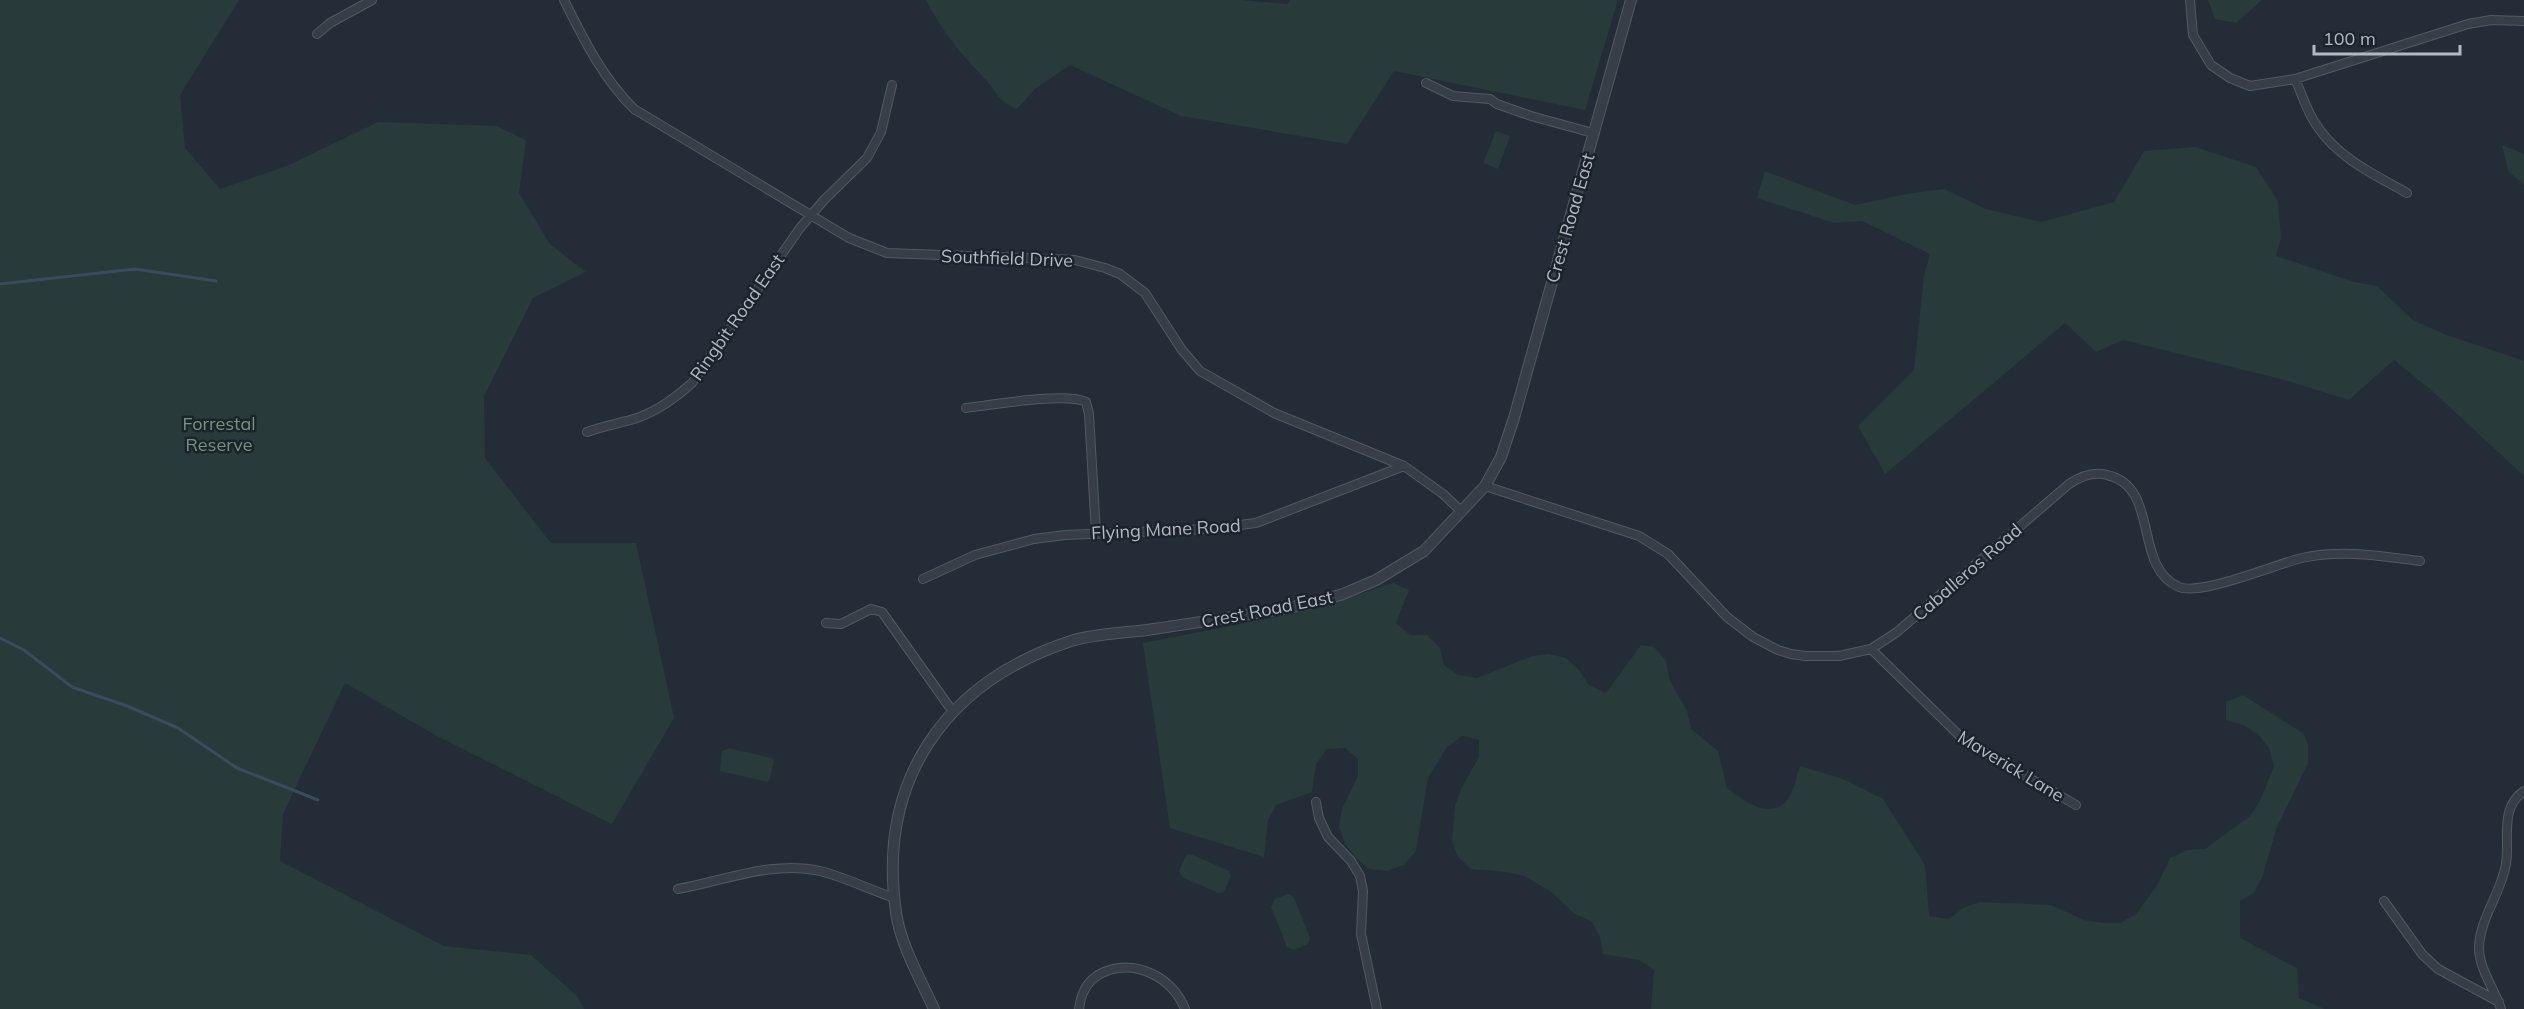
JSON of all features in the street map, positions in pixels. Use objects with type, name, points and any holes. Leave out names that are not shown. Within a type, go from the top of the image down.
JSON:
[{"type":"street","points":[[317,34],[330,23],[372,0]]},
{"type":"street","name":"Southfield Drive","points":[[564,0],[602,72],[634,109],[811,216],[868,247],[887,253],[1067,260],[1105,268],[1120,274],[1145,293],[1182,350],[1200,371],[1274,413],[1404,466],[1443,494],[1462,512]]},
{"type":"street","name":"Crest Road East","points":[[934,1009],[910,956],[896,914],[892,855],[900,805],[910,775],[921,755],[953,712],[982,686],[1006,669],[1033,655],[1073,640],[1309,604],[1343,594],[1377,580],[1424,550],[1485,486],[1501,458],[1515,418],[1631,0]]},
{"type":"street","points":[[2190,0],[2193,35],[2211,65],[2230,78],[2250,86],[2295,79],[2469,24],[2491,20],[2524,21]]},
{"type":"street","points":[[2295,79],[2316,126],[2338,150],[2358,166],[2407,193]]},
{"type":"street","points":[[1425,83],[1453,96],[1490,99],[1497,104],[1531,116],[1593,133]]},
{"type":"street","name":"Ringbit Road East","points":[[587,432],[636,418],[659,408],[692,383],[811,216],[867,158],[880,132],[892,85]]},
{"type":"street","points":[[966,408],[1040,400],[1077,399],[1086,402],[1089,414],[1096,533]]},
{"type":"street","name":"Flying Mane Road","points":[[923,579],[975,555],[1005,546],[1065,535],[1208,529],[1256,523],[1404,466]]},
{"type":"street","name":"Caballeros Road","points":[[1485,486],[1622,530],[1655,544],[1674,560],[1740,627],[1778,650],[1805,656],[1839,656],[1871,649],[1924,610],[2069,484],[2087,475],[2098,473],[2122,480],[2130,487],[2137,498],[2153,555],[2160,570],[2180,587],[2190,589],[2211,586],[2284,563],[2322,554],[2370,555],[2420,561]]},
{"type":"street","points":[[826,623],[842,624],[871,609],[882,612],[953,712]]},
{"type":"street","name":"Maverick Lane","points":[[1871,649],[1965,741],[2076,805]]},
{"type":"street","points":[[2500,1006],[2479,951],[2481,926],[2498,890],[2506,864],[2507,822],[2511,805],[2524,791]]},
{"type":"street","points":[[1316,802],[1328,837],[1351,861],[1360,876],[1363,891],[1361,934],[1377,1009]]},
{"type":"street","points":[[678,889],[734,876],[795,868],[821,871],[895,898]]},
{"type":"street","points":[[2384,901],[2422,954],[2438,969],[2500,1006]]},
{"type":"street","points":[[1079,1009],[1084,989],[1097,975],[1116,968],[1132,967],[1151,973],[1167,983],[1185,1009]]},
{"type":"green space","name":"Forrestal Reserve","points":[[0,0],[239,0],[180,95],[185,148],[220,189],[289,165],[378,122],[496,126],[526,140],[519,193],[550,244],[586,272],[533,298],[484,396],[485,458],[551,543],[636,543],[674,718],[612,824],[437,736],[345,683],[283,814],[280,861],[444,946],[531,955],[577,996],[584,1009],[0,1009]]},
{"type":"green space","points":[[926,0],[1241,0],[1288,4],[1290,0],[1618,0],[1585,110],[1394,71],[1347,144],[1181,116],[1070,65],[1035,89],[1017,109],[1001,100],[989,83],[959,51]]},
{"type":"green space","points":[[2208,0],[2262,0],[2236,23],[2215,19]]},
{"type":"green space","points":[[1496,131],[1510,136],[1498,169],[1483,163]]},
{"type":"green space","points":[[2502,145],[2524,154],[2524,185],[2508,171]]},
{"type":"green space","points":[[2195,147],[2256,167],[2278,201],[2281,237],[2276,256],[2354,282],[2377,286],[2413,320],[2446,335],[2524,361],[2524,476],[2430,389],[2394,360],[2349,400],[2281,379],[2123,340],[2096,352],[2065,323],[1885,474],[1858,426],[1914,370],[1924,276],[1930,254],[1862,221],[1834,223],[1757,198],[1765,171],[1855,205],[1906,194],[1944,189],[1986,209],[2041,222],[2114,202],[2144,151]]},
{"type":"green space","points":[[1393,583],[1409,590],[1396,623],[1410,635],[1427,635],[1440,648],[1444,665],[1458,675],[1477,678],[1532,656],[1549,654],[1566,658],[1579,670],[1589,685],[1606,693],[1641,645],[1654,647],[1666,661],[1669,679],[1687,711],[1691,729],[1718,751],[1727,788],[1758,807],[1775,808],[1782,805],[1789,797],[1800,766],[1843,779],[1883,799],[1925,865],[1929,916],[1949,919],[1963,908],[1980,902],[2051,905],[2084,920],[2102,923],[2120,923],[2136,914],[2156,887],[2170,858],[2187,850],[2205,849],[2250,816],[2260,801],[2274,766],[2269,748],[2258,734],[2243,725],[2226,720],[2226,702],[2243,695],[2304,734],[2308,745],[2308,763],[2277,827],[2262,878],[2254,893],[2240,901],[2240,938],[2297,968],[2299,998],[2325,1009],[1651,1009],[1654,970],[1639,960],[1603,954],[1600,936],[1591,921],[1575,914],[1550,891],[1524,876],[1471,869],[1458,857],[1452,841],[1455,806],[1461,789],[1479,757],[1479,740],[1462,736],[1447,747],[1428,778],[1416,851],[1404,865],[1387,871],[1369,869],[1356,858],[1345,844],[1339,827],[1342,809],[1358,776],[1358,759],[1345,748],[1327,749],[1316,764],[1312,792],[1276,805],[1268,820],[1264,857],[1170,828],[1143,643],[1312,610]]},
{"type":"green space","points":[[729,748],[772,758],[774,762],[769,781],[720,771],[722,751]]},
{"type":"green space","points":[[1191,854],[1229,871],[1231,876],[1224,892],[1218,893],[1182,877],[1179,871],[1186,855]]},
{"type":"green space","points":[[1288,894],[1294,897],[1310,938],[1308,944],[1294,950],[1287,947],[1271,907],[1275,899]]},
{"type":"waterway","points":[[0,284],[135,269],[216,281]]},
{"type":"waterway","points":[[0,638],[24,650],[72,687],[127,706],[178,728],[237,768],[318,800]]}]
